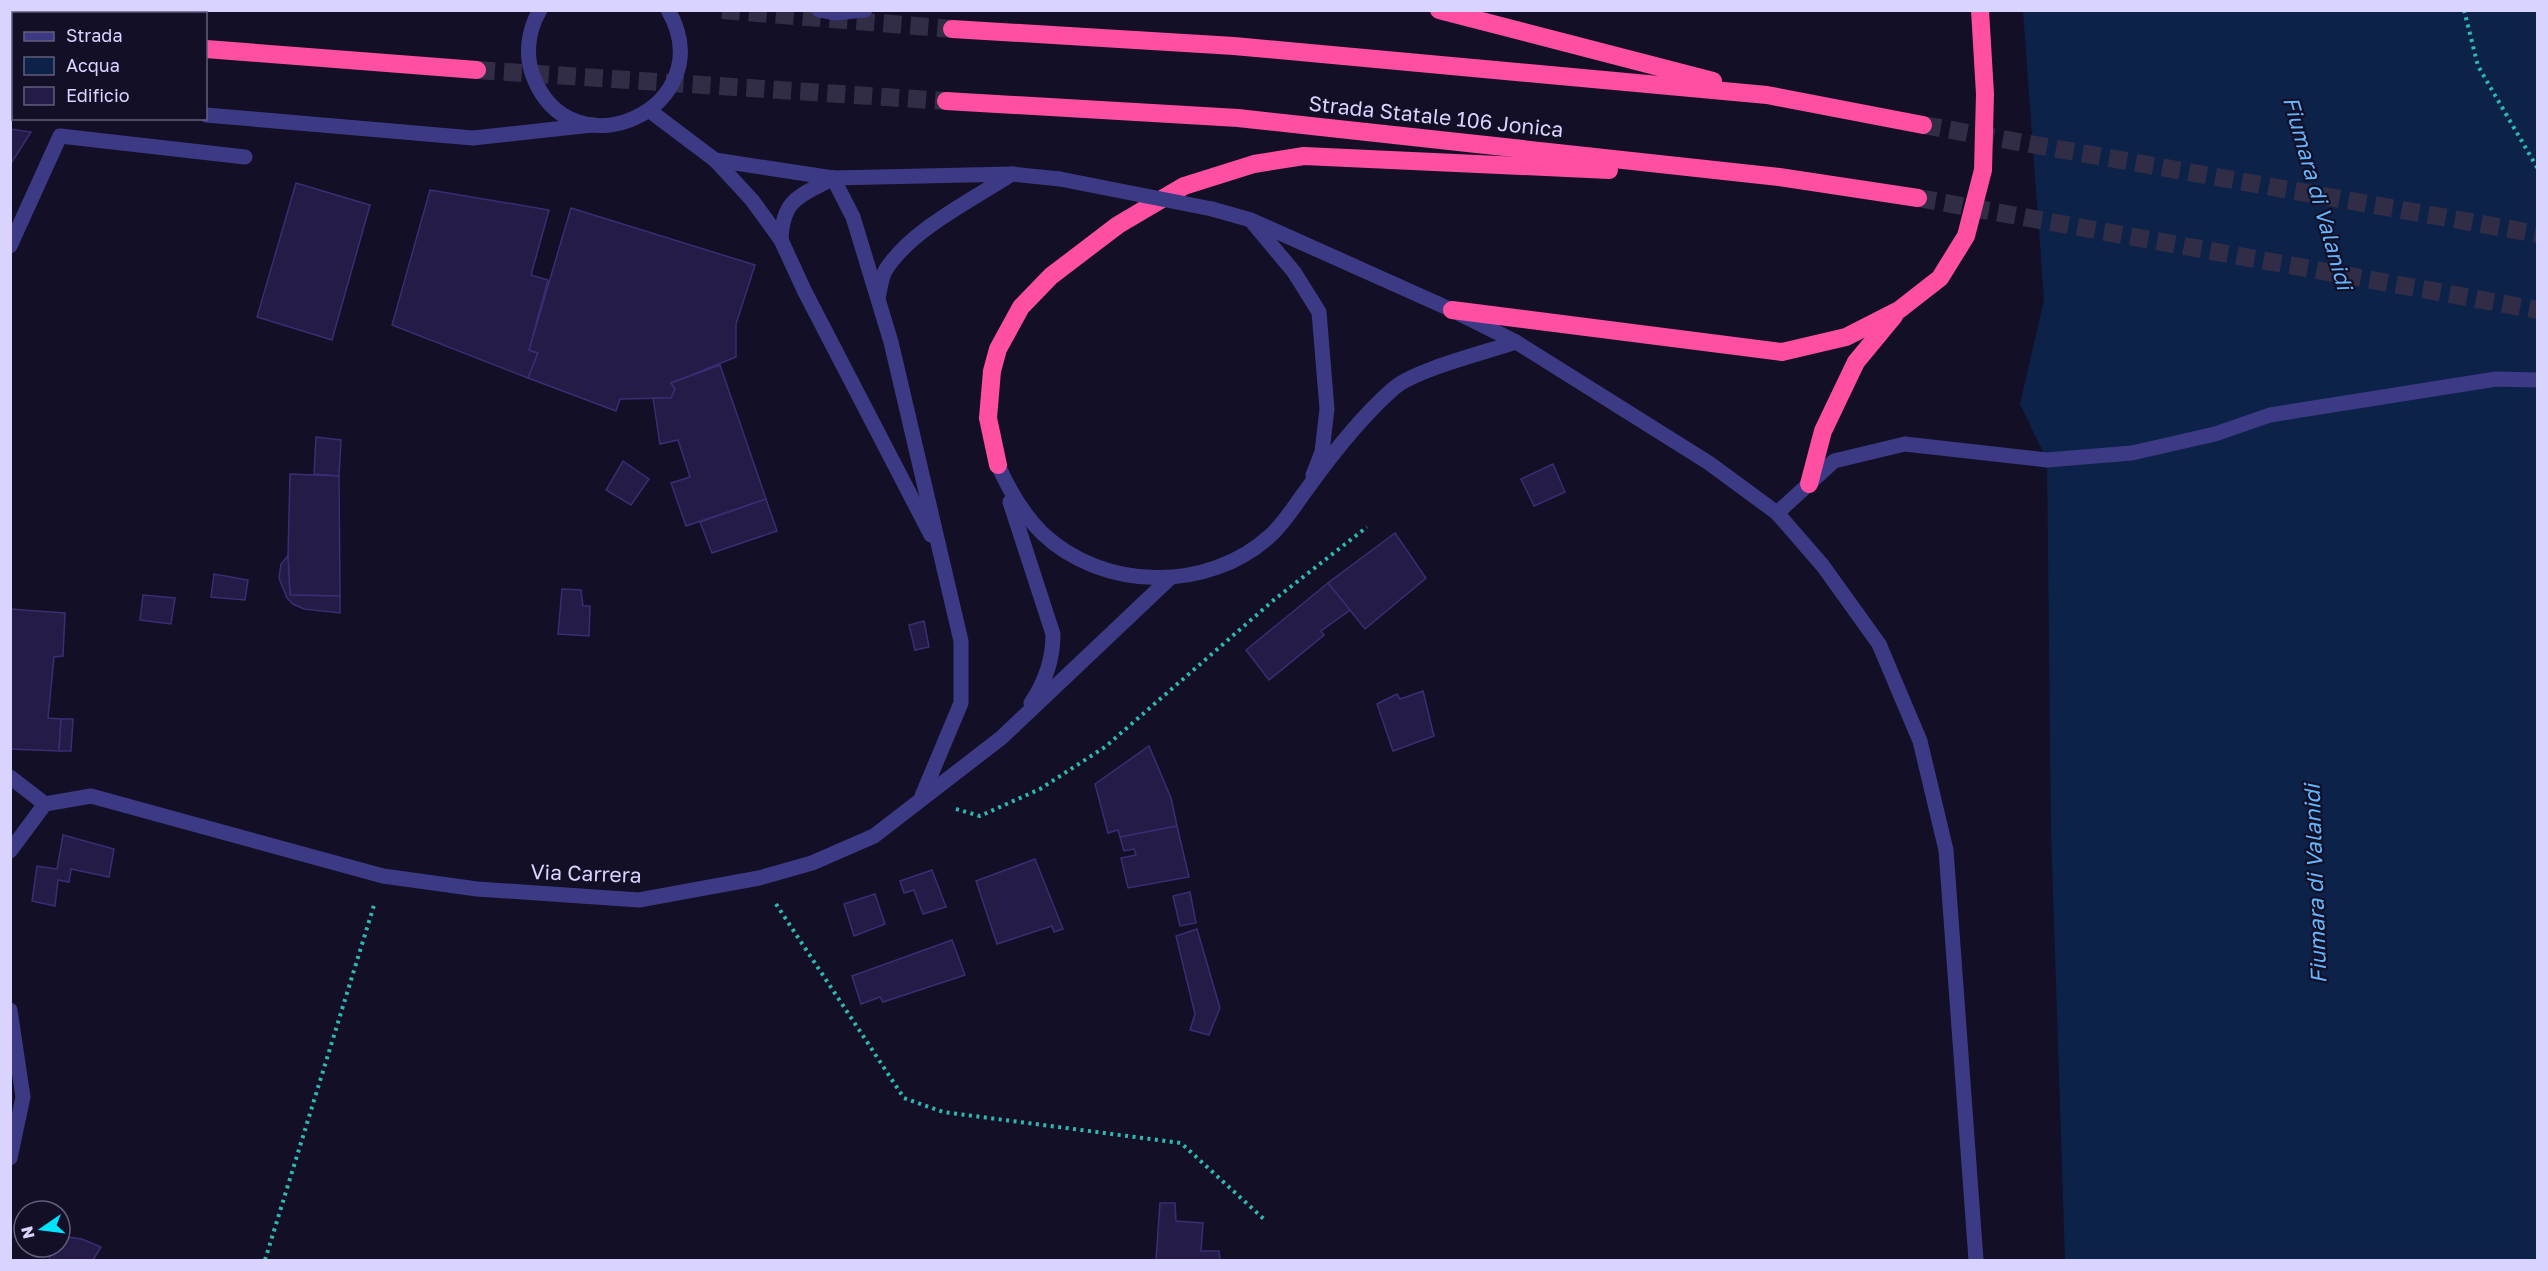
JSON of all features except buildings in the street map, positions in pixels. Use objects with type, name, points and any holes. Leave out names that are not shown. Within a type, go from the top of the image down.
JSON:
[{"type":"highway","points":[[1439,10],[1767,95],[1923,125]]},
{"type":"highway","points":[[1452,310],[1782,352],[1846,338],[1899,310],[1940,278],[1966,236],[1983,170],[1985,94],[1980,10]]},
{"type":"highway","points":[[952,29],[1234,46],[1767,95]]},
{"type":"highway","points":[[207,49],[477,70]]},
{"type":"highway","name":"Strada Statale 106 Jonica","points":[[946,101],[1238,118],[1779,177],[1918,198]]},
{"type":"highway","points":[[998,465],[988,418],[992,371],[998,349],[1021,307],[1051,276],[1118,225],[1184,186],[1254,164],[1304,156],[1779,177]]},
{"type":"highway","points":[[1809,484],[1823,431],[1856,362],[1899,310]]},
{"type":"street","points":[[540,10],[534,20],[528,42],[529,65],[537,87],[551,105],[570,118],[592,125]]},
{"type":"street","points":[[207,115],[473,138],[592,125],[612,126],[632,121],[650,111],[666,94],[677,71],[680,47],[675,23],[668,10]]},
{"type":"street","points":[[819,10],[835,13],[865,10]]},
{"type":"street","points":[[650,111],[715,160],[752,200],[781,240],[805,292],[943,556]]},
{"type":"street","points":[[10,246],[60,136],[244,157]]},
{"type":"street","points":[[715,160],[833,178],[1012,174],[1060,179],[1212,209],[1251,220],[1452,310],[1516,342],[1709,463],[1777,513],[1824,566],[1879,644],[1920,741],[1946,850],[1976,1260]]},
{"type":"street","points":[[878,300],[884,274],[897,254],[941,220],[1012,174]]},
{"type":"street","points":[[781,240],[782,218],[794,200],[833,178]]},
{"type":"street","points":[[833,178],[853,217],[891,342],[943,556]]},
{"type":"street","points":[[1251,220],[1294,272],[1319,312],[1327,409],[1322,452],[1307,489]]},
{"type":"street","points":[[998,465],[1009,490],[1024,513],[1064,550],[1089,564],[1115,573],[1142,578],[1170,578],[1197,574],[1248,553],[1270,536],[1290,514],[1364,417],[1395,387],[1425,372],[1516,342]]},
{"type":"street","points":[[1777,513],[1834,461],[1905,444],[2047,460],[2132,453],[2215,434],[2270,416],[2496,379],[2538,380]]},
{"type":"street","points":[[998,465],[1053,634],[1053,649],[1046,678],[1030,704],[1001,738]]},
{"type":"street","name":"Via Carrera","points":[[45,804],[91,796],[383,876],[477,889],[639,900],[759,878],[813,863],[874,836],[921,799],[962,703],[961,641],[943,556]]},
{"type":"street","points":[[921,799],[1001,738],[1170,578]]},
{"type":"street","points":[[10,777],[45,804],[10,850]]},
{"type":"street","points":[[10,1010],[23,1097],[10,1158]]},
{"type":"path","points":[[2464,10],[2478,66],[2538,169]]},
{"type":"path","points":[[921,799],[980,816],[1040,789],[1105,747],[1275,598],[1367,527]]},
{"type":"path","points":[[265,1260],[383,876]]},
{"type":"path","points":[[759,878],[904,1098],[943,1112],[1181,1143],[1266,1221]]},
{"type":"water","name":"Fiumara di Valanidi","points":[[2023,11],[2537,11],[2537,1260],[2065,1260],[2051,831],[2047,460],[2020,404],[2044,300]]},
{"type":"tunnel","points":[[722,10],[952,29]]},
{"type":"tunnel","points":[[477,70],[946,101]]},
{"type":"tunnel","points":[[1923,125],[2538,234]]},
{"type":"tunnel","points":[[1918,198],[2538,310]]}]
